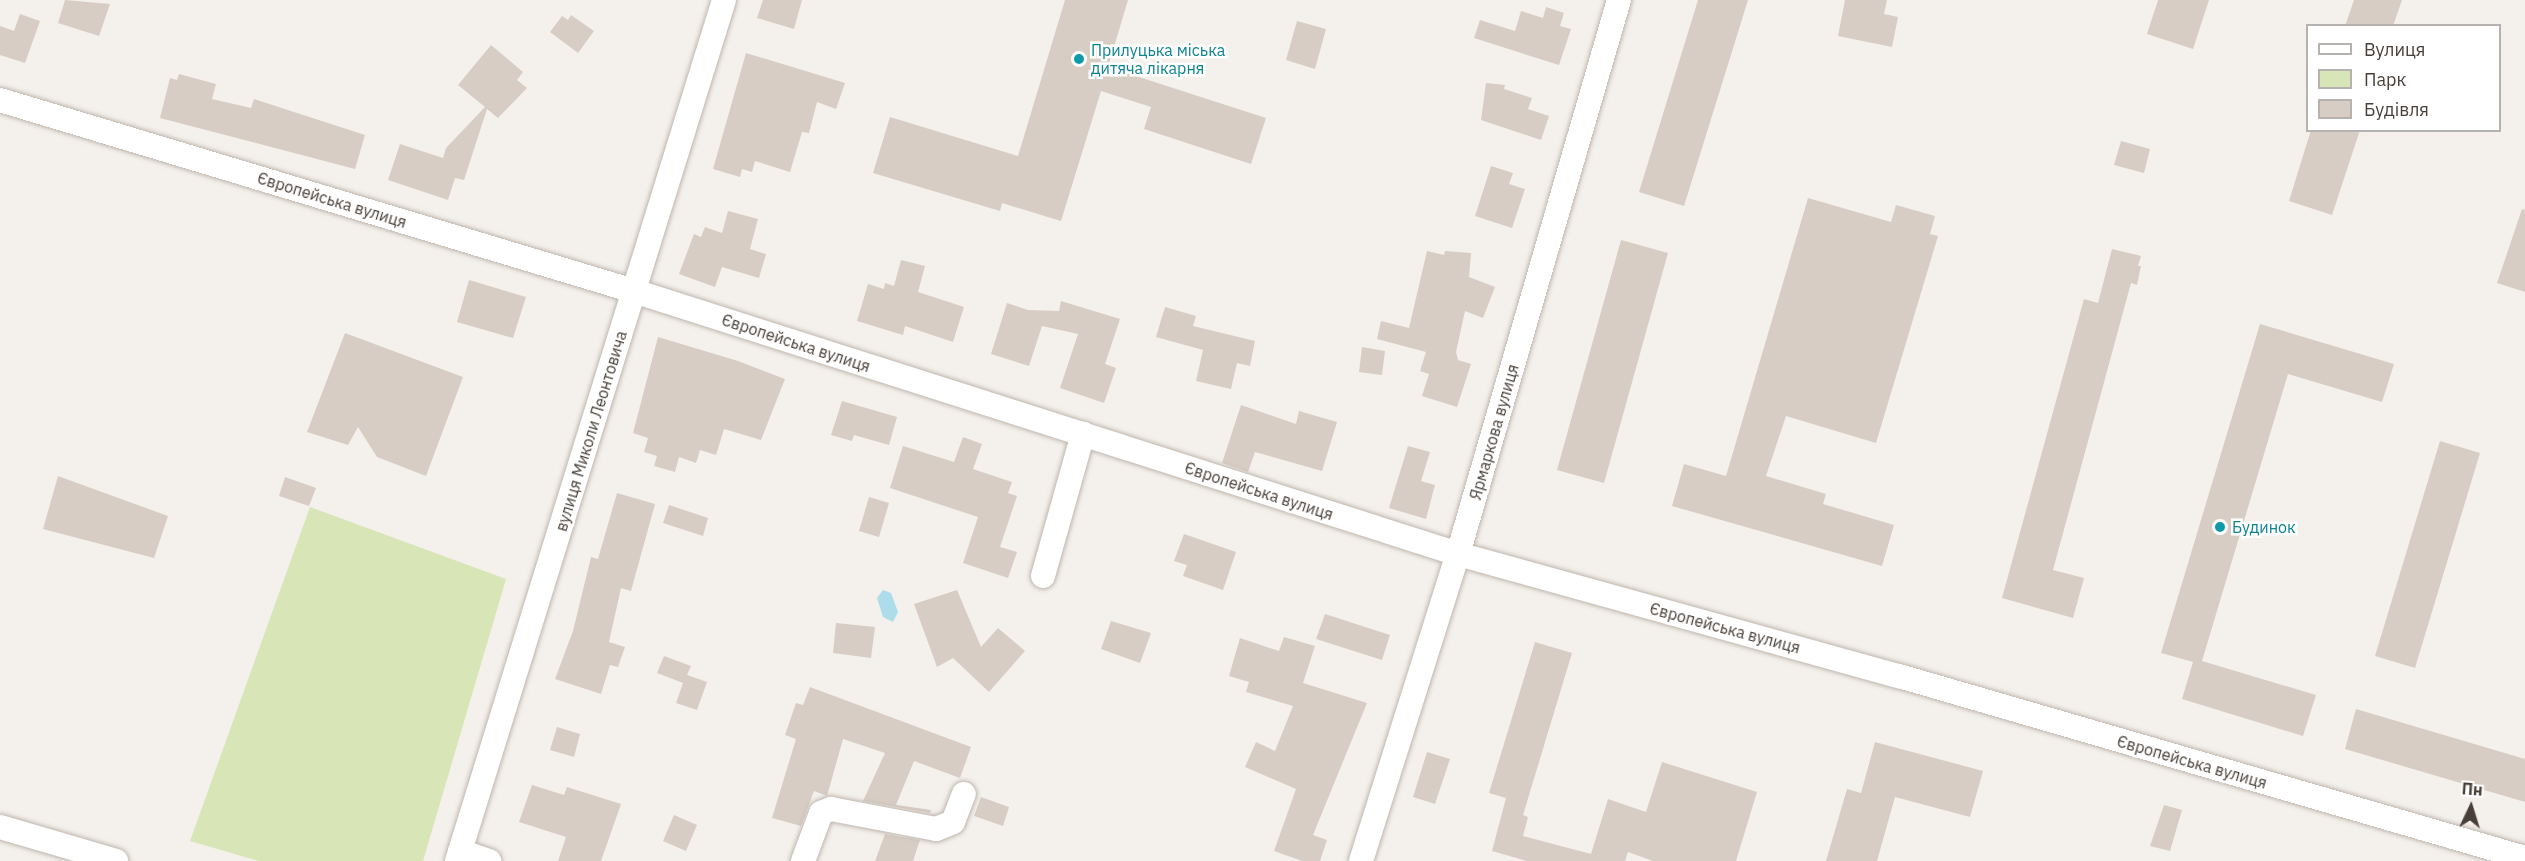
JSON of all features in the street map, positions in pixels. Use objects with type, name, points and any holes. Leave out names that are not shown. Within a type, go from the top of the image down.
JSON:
[{"type":"street","name":"вулиця Миколи Леонтовича","points":[[458,856],[724,0]]},
{"type":"street","name":"Ярмаркова вулиця","points":[[1361,861],[1458,554],[1619,0]]},
{"type":"street","name":"Європейська вулиця","points":[[0,100],[634,291],[1458,554],[1899,676],[2525,858]]},
{"type":"street","points":[[1043,576],[1083,434]]},
{"type":"street","points":[[803,861],[821,813],[831,809],[936,830],[953,822],[964,794]]},
{"type":"street","points":[[0,827],[116,861]]},
{"type":"street","points":[[458,856],[489,861]]},
{"type":"green space","points":[[310,507],[506,579],[423,861],[259,861],[190,841]]},
{"type":"water","points":[[883,590],[891,593],[898,612],[893,622],[883,617],[877,598]]},
{"type":"building","points":[[65,0],[110,4],[99,36],[58,23]]},
{"type":"building","points":[[763,0],[802,0],[794,29],[757,18]]},
{"type":"building","name":"Прилуцька міська дитяча лікарня","points":[[1065,0],[1128,0],[1108,67],[1266,118],[1251,164],[1144,129],[1151,107],[1101,91],[1061,221],[1002,203],[1000,211],[873,173],[890,117],[1018,156]]},
{"type":"building","points":[[1698,0],[1748,0],[1684,206],[1639,192]]},
{"type":"building","points":[[1845,0],[1887,0],[1884,14],[1898,17],[1892,47],[1838,36]]},
{"type":"building","points":[[2158,0],[2209,0],[2193,49],[2147,34]]},
{"type":"building","points":[[2354,0],[2402,0],[2394,24],[2346,24]]},
{"type":"building","points":[[1546,7],[1564,13],[1560,26],[1571,29],[1559,65],[1474,38],[1480,20],[1515,31],[1521,11],[1543,18]]},
{"type":"building","points":[[20,14],[40,21],[25,63],[0,55],[0,26],[14,31]]},
{"type":"building","points":[[571,15],[594,31],[578,53],[550,32],[562,16],[568,20]]},
{"type":"building","points":[[1297,21],[1326,29],[1315,69],[1286,60]]},
{"type":"building","points":[[491,45],[523,72],[517,80],[527,88],[498,118],[487,109],[464,180],[455,178],[448,200],[388,180],[400,144],[443,158],[446,148],[485,107],[458,85]]},
{"type":"building","points":[[746,53],[845,83],[836,109],[817,102],[809,133],[802,132],[790,172],[755,161],[752,172],[742,169],[740,177],[713,169]]},
{"type":"building","points":[[179,74],[216,84],[212,99],[251,108],[254,99],[365,135],[355,169],[160,118],[170,78],[177,80]]},
{"type":"building","points":[[1486,83],[1505,85],[1504,89],[1532,98],[1528,109],[1549,116],[1541,140],[1481,120]]},
{"type":"building","points":[[2310,132],[2359,132],[2332,215],[2289,201]]},
{"type":"building","points":[[2121,141],[2150,149],[2144,173],[2114,165]]},
{"type":"building","points":[[1491,166],[1513,173],[1509,184],[1525,189],[1512,228],[1475,216]]},
{"type":"building","points":[[1808,198],[1891,222],[1896,205],[1935,216],[1930,234],[1938,236],[1876,443],[1786,416],[1766,476],[1826,494],[1823,504],[1894,525],[1882,566],[1672,506],[1684,464],[1726,476]]},
{"type":"building","points":[[2522,209],[2525,210],[2525,292],[2497,283]]},
{"type":"building","points":[[728,211],[758,219],[750,249],[766,254],[759,278],[722,267],[715,287],[679,274],[694,234],[701,237],[705,227],[722,233]]},
{"type":"building","points":[[1621,240],[1668,253],[1604,483],[1557,470]]},
{"type":"building","points":[[2112,249],[2141,256],[2138,266],[2141,266],[2137,285],[2131,283],[2053,570],[2084,578],[2073,618],[2002,598],[2084,299],[2098,303]]},
{"type":"building","points":[[1427,251],[1444,255],[1445,251],[1471,253],[1469,277],[1495,287],[1483,318],[1465,311],[1456,352],[1458,360],[1471,364],[1457,407],[1422,396],[1429,374],[1420,371],[1426,352],[1377,339],[1381,321],[1409,328]]},
{"type":"building","points":[[901,260],[925,266],[918,292],[964,307],[953,342],[905,326],[903,335],[857,321],[868,284],[884,289],[885,283],[894,286]]},
{"type":"building","points":[[469,280],[526,297],[513,338],[457,322]]},
{"type":"building","points":[[1061,301],[1120,319],[1105,364],[1116,368],[1104,403],[1060,388],[1078,334],[1042,326],[1029,366],[991,354],[1007,303],[1028,310],[1059,311]]},
{"type":"building","points":[[1165,307],[1196,316],[1193,326],[1255,341],[1250,366],[1237,363],[1231,389],[1196,381],[1203,350],[1156,337]]},
{"type":"building","name":"Будинок","points":[[2260,324],[2394,364],[2382,402],[2288,374],[2202,661],[2316,695],[2303,736],[2182,699],[2193,662],[2161,653]]},
{"type":"building","points":[[345,333],[463,377],[426,476],[377,457],[358,427],[348,445],[307,432]]},
{"type":"building","points":[[658,337],[738,361],[785,379],[761,440],[724,429],[716,455],[700,450],[696,463],[679,457],[675,472],[654,466],[657,456],[644,452],[648,438],[633,433]]},
{"type":"building","points":[[1362,347],[1385,351],[1382,375],[1359,372]]},
{"type":"building","points":[[842,401],[897,417],[889,445],[854,435],[852,441],[831,435]]},
{"type":"building","points":[[1241,405],[1296,424],[1299,411],[1337,422],[1322,471],[1255,452],[1248,472],[1222,463]]},
{"type":"building","points":[[963,437],[982,444],[973,469],[1012,482],[1008,493],[1017,496],[1000,547],[1017,552],[1008,578],[963,563],[978,517],[890,488],[903,446],[954,462]]},
{"type":"building","points":[[2440,441],[2480,453],[2415,668],[2375,656]]},
{"type":"building","points":[[1408,446],[1430,452],[1421,481],[1435,485],[1426,519],[1389,508]]},
{"type":"building","points":[[58,476],[168,516],[154,558],[43,529]]},
{"type":"building","points":[[285,477],[316,488],[309,506],[279,496]]},
{"type":"building","points":[[617,493],[655,504],[631,591],[621,588],[609,642],[625,647],[618,667],[610,665],[601,694],[555,679],[573,631],[591,557],[598,559]]},
{"type":"building","points":[[869,497],[889,503],[879,537],[859,531]]},
{"type":"building","points":[[669,505],[708,518],[703,536],[663,523]]},
{"type":"building","points":[[1184,534],[1236,552],[1223,590],[1183,576],[1187,565],[1174,561]]},
{"type":"building","points":[[957,590],[981,647],[998,628],[1025,651],[989,692],[953,658],[937,667],[914,604]]},
{"type":"building","points":[[1325,614],[1390,635],[1382,660],[1316,639]]},
{"type":"building","points":[[1111,621],[1151,633],[1140,663],[1101,649]]},
{"type":"building","points":[[836,623],[875,627],[871,658],[833,653]]},
{"type":"building","points":[[1284,637],[1315,646],[1303,683],[1367,703],[1313,835],[1327,840],[1320,861],[1302,861],[1274,851],[1296,789],[1245,767],[1256,742],[1275,751],[1293,706],[1246,692],[1249,682],[1229,676],[1240,638],[1279,651]]},
{"type":"building","points":[[1535,642],[1572,653],[1523,815],[1528,817],[1523,836],[1591,854],[1608,799],[1646,812],[1662,762],[1757,792],[1736,861],[1653,861],[1628,852],[1625,861],[1527,861],[1492,851],[1506,798],[1489,793]]},
{"type":"building","points":[[664,656],[691,666],[687,675],[707,682],[697,710],[676,703],[683,683],[657,673]]},
{"type":"building","points":[[810,687],[971,747],[960,778],[914,761],[896,805],[931,810],[930,813],[863,801],[885,753],[843,739],[827,796],[814,791],[801,826],[772,818],[796,739],[785,735],[796,703],[803,705]]},
{"type":"building","points":[[2356,709],[2525,759],[2525,802],[2345,749]]},
{"type":"building","points":[[557,727],[580,734],[574,757],[550,750]]},
{"type":"building","points":[[1875,742],[1983,771],[1970,817],[1895,797],[1877,861],[1826,861],[1847,789],[1861,793]]},
{"type":"building","points":[[1427,752],[1450,759],[1435,804],[1413,797]]},
{"type":"building","points":[[532,785],[564,795],[567,787],[621,804],[601,861],[558,861],[566,837],[519,822]]},
{"type":"building","points":[[981,797],[1009,807],[1003,826],[974,816]]},
{"type":"building","points":[[2164,805],[2182,810],[2170,851],[2150,846]]},
{"type":"building","points":[[674,815],[697,825],[686,851],[663,841]]},
{"type":"building","points":[[885,834],[920,840],[913,861],[875,861]]},
{"type":"place","name":"Прилуцька міська дитяча лікарня","points":[[1079,59]]},
{"type":"place","name":"Будинок","points":[[2220,527]]}]
